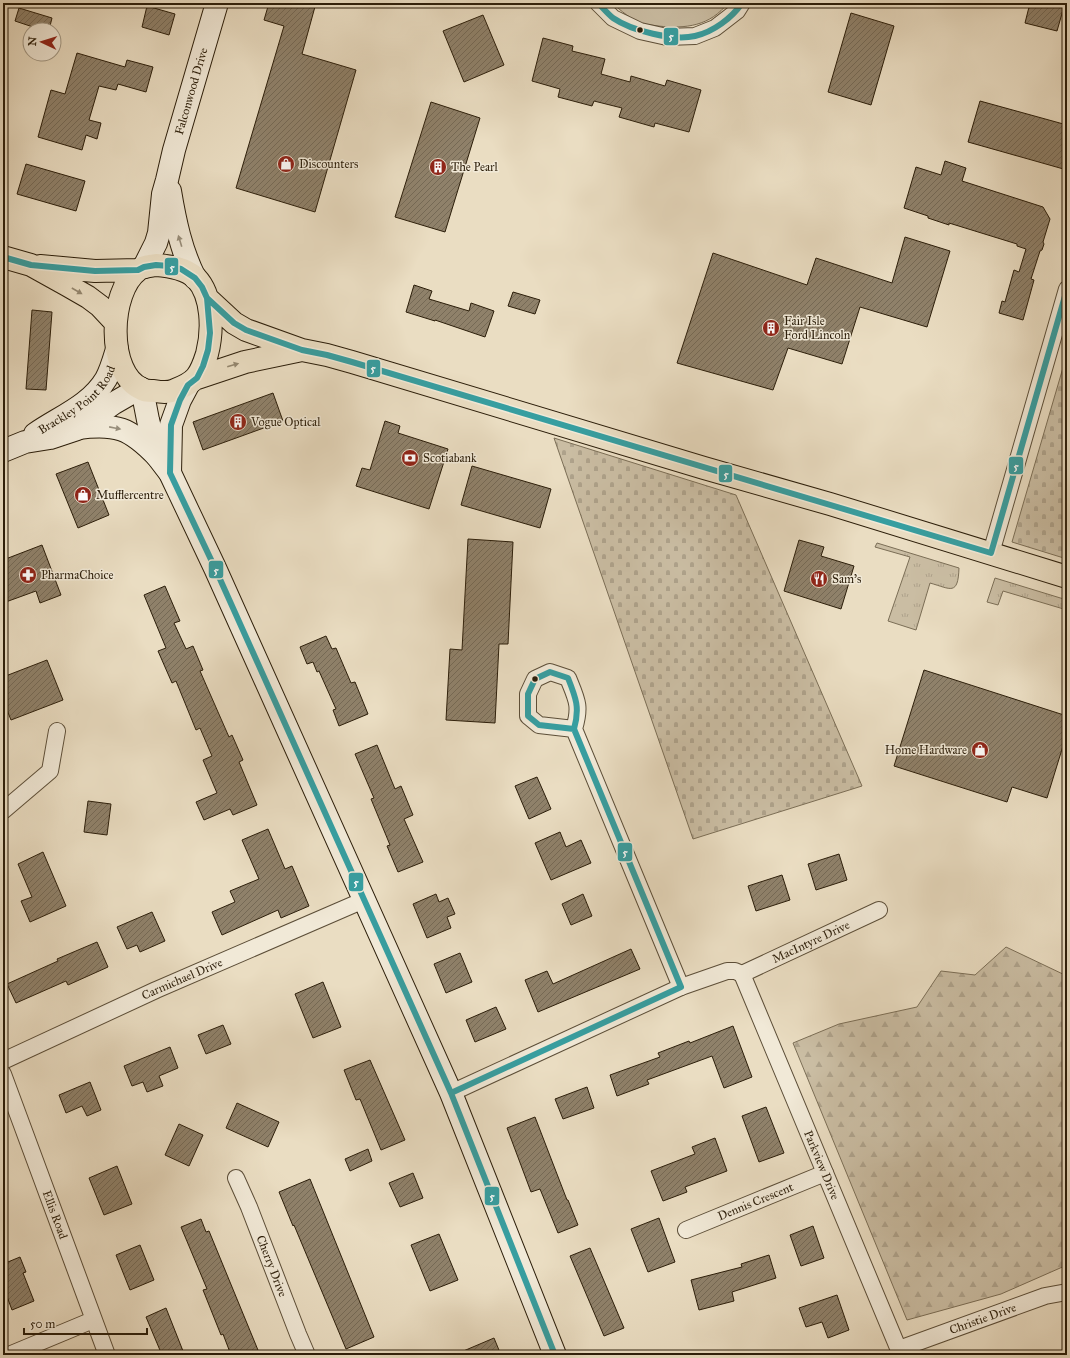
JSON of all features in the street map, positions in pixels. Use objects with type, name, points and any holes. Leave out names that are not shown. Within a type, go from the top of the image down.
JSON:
[{"type":"main road","name":"Falconwood Drive","points":[[141,269],[156,243],[159,233],[162,200],[174,150],[217,3]]},
{"type":"main road","name":"Falconwood Drive","points":[[167,180],[178,232],[188,264],[195,278]]},
{"type":"main road","points":[[3,257],[31,266],[88,297],[100,306],[116,322]]},
{"type":"main road","points":[[31,266],[95,271],[169,266],[181,269],[195,278],[202,287],[207,298],[209,314],[208,350],[203,366],[180,400],[172,425],[170,473]]},
{"type":"main road","points":[[141,269],[127,283],[119,302],[116,322],[117,349],[126,374],[132,382],[141,388],[156,392],[171,392],[192,381],[245,362],[302,350]]},
{"type":"main road","points":[[207,298],[234,323],[246,330],[302,350],[327,355],[372,368],[704,468],[830,504],[1067,577]]},
{"type":"main road","name":"Brackley Point Road","points":[[25,442],[48,425],[77,408],[100,388],[107,378],[117,349]]},
{"type":"main road","points":[[141,388],[157,456]]},
{"type":"main road","name":"Brackley Point Road","points":[[3,451],[25,442],[50,438],[77,428],[114,403],[141,388]]},
{"type":"main road","points":[[77,428],[97,426],[115,427],[128,431],[138,438],[157,456],[170,473],[218,574],[451,1093],[555,1355]]},
{"type":"street","points":[[598,3],[613,18],[640,31],[667,37],[695,36],[715,28],[737,11],[742,3]]},
{"type":"street","points":[[990,554],[1067,289]]},
{"type":"street","points":[[574,729],[681,987]]},
{"type":"street","points":[[3,811],[50,771],[57,731]]},
{"type":"street","name":"Carmichael Drive","points":[[3,1061],[156,990],[364,900]]},
{"type":"street","name":"MacIntyre Drive","points":[[742,974],[879,910]]},
{"type":"street","points":[[451,1093],[681,987],[727,971],[735,971],[742,974]]},
{"type":"street","name":"Parkview Drive","points":[[742,974],[900,1352]]},
{"type":"street","name":"Ellis Road","points":[[3,1074],[107,1355]]},
{"type":"street","name":"Dennis Crescent","points":[[686,1230],[825,1172]]},
{"type":"street","name":"Cherry Drive","points":[[236,1178],[249,1207],[307,1355]]},
{"type":"street","name":"Christie Drive","points":[[900,1352],[1045,1296],[1067,1292]]},
{"type":"street","points":[[9,1355],[93,1320]]},
{"type":"green space","points":[[612,3],[728,3],[721,11],[705,21],[688,26],[668,27],[639,23]]},
{"type":"green space","points":[[1067,354],[1067,559],[1012,542]]},
{"type":"green space","points":[[554,438],[736,495],[862,786],[693,839]]},
{"type":"green space","points":[[877,543],[959,568],[955,587],[948,588],[930,583],[916,630],[888,621],[910,557],[875,547]]},
{"type":"green space","points":[[995,578],[1067,600],[1067,610],[1003,591],[998,605],[987,602]]},
{"type":"green space","points":[[1006,947],[1067,976],[1067,1265],[1001,1294],[907,1320],[793,1043],[839,1024],[917,1007],[941,971],[975,975]]},
{"type":"building","points":[[269,3],[316,3],[302,54],[356,70],[315,212],[236,188],[284,26],[264,20]]},
{"type":"building","points":[[1030,3],[1065,3],[1057,31],[1025,23]]},
{"type":"building","points":[[147,6],[175,14],[169,35],[142,27]]},
{"type":"building","points":[[19,8],[52,18],[51,22],[22,22],[22,23],[15,21]]},
{"type":"building","points":[[851,13],[894,26],[871,105],[828,92]]},
{"type":"building","points":[[483,15],[504,65],[464,82],[443,31]]},
{"type":"building","points":[[543,38],[573,46],[572,51],[605,59],[601,74],[630,82],[631,76],[665,86],[667,80],[701,90],[689,132],[655,123],[654,127],[619,117],[622,108],[594,101],[592,106],[558,97],[560,89],[532,81]]},
{"type":"building","points":[[77,53],[125,67],[127,60],[153,67],[146,92],[118,84],[116,90],[99,86],[89,120],[101,123],[97,139],[86,135],[82,150],[38,137],[51,90],[65,94]]},
{"type":"building","points":[[980,101],[1067,125],[1067,170],[968,142]]},
{"type":"building","name":"The Pearl","points":[[431,102],[480,118],[445,232],[395,217]]},
{"type":"building","points":[[945,161],[966,168],[962,181],[1043,207],[1050,219],[1043,242],[1044,244],[1042,250],[1040,251],[1031,279],[1034,280],[1023,320],[999,313],[1002,301],[1005,302],[1014,270],[1019,272],[1026,249],[1017,246],[1017,244],[949,223],[949,225],[904,208],[916,167],[941,175]]},
{"type":"building","points":[[26,164],[85,181],[76,211],[17,194]]},
{"type":"building","name":"Fair Isle Ford Lincoln","points":[[905,237],[950,251],[927,327],[860,307],[842,364],[788,348],[773,390],[677,363],[713,253],[807,285],[816,258],[892,283]]},
{"type":"building","points":[[414,285],[432,291],[429,299],[469,311],[471,303],[494,311],[485,337],[406,312]]},
{"type":"building","points":[[513,292],[540,300],[535,314],[508,306]]},
{"type":"building","points":[[32,310],[52,312],[46,390],[26,389]]},
{"type":"building","name":"Vogue Optical","points":[[273,393],[283,421],[203,450],[193,422]]},
{"type":"building","name":"Scotiabank","points":[[385,421],[400,426],[398,433],[448,449],[429,509],[356,486],[362,468],[370,470]]},
{"type":"building","name":"Mufflercentre","points":[[88,462],[109,515],[78,528],[56,474]]},
{"type":"building","points":[[472,466],[551,489],[540,528],[461,505]]},
{"type":"building","points":[[468,539],[513,542],[508,644],[499,644],[495,723],[446,720],[450,649],[462,650]]},
{"type":"building","name":"Sam's","points":[[799,540],[824,547],[821,556],[854,566],[841,609],[784,591]]},
{"type":"building","name":"PharmaChoice","points":[[42,545],[61,595],[40,603],[36,591],[3,603],[3,560]]},
{"type":"building","points":[[165,586],[180,621],[174,623],[186,649],[193,646],[203,670],[200,671],[229,737],[232,735],[243,760],[239,762],[257,805],[233,815],[230,809],[204,820],[196,802],[217,793],[203,760],[212,756],[200,728],[196,730],[176,681],[172,683],[158,651],[166,648],[144,595]]},
{"type":"building","points":[[326,636],[332,649],[336,648],[351,683],[355,682],[368,714],[339,726],[333,710],[336,709],[319,671],[317,672],[313,662],[307,664],[300,647]]},
{"type":"building","points":[[47,660],[63,700],[11,720],[3,700],[3,677]]},
{"type":"building","name":"Home Hardware","points":[[924,670],[1067,716],[1067,733],[1047,798],[1012,787],[1007,802],[894,766]]},
{"type":"building","points":[[377,745],[395,789],[401,786],[413,815],[404,819],[423,862],[398,872],[387,846],[390,845],[371,799],[374,798],[355,754]]},
{"type":"building","points":[[537,777],[551,809],[529,819],[515,786]]},
{"type":"building","points":[[88,801],[111,804],[107,835],[84,832]]},
{"type":"building","points":[[268,829],[285,869],[292,866],[309,906],[281,918],[278,910],[222,935],[212,912],[235,902],[230,891],[259,879],[242,840]]},
{"type":"building","points":[[560,832],[566,847],[581,840],[591,863],[551,880],[535,843]]},
{"type":"building","points":[[43,852],[66,906],[30,922],[21,901],[32,897],[18,864]]},
{"type":"building","points":[[839,854],[847,880],[816,890],[808,864]]},
{"type":"building","points":[[782,875],[790,900],[756,911],[748,886]]},
{"type":"building","points":[[436,894],[439,902],[448,898],[455,914],[447,917],[451,928],[427,938],[413,904]]},
{"type":"building","points":[[583,894],[592,916],[571,925],[562,904]]},
{"type":"building","points":[[152,912],[165,941],[140,952],[137,945],[127,949],[117,927]]},
{"type":"building","points":[[97,942],[108,967],[68,985],[66,981],[16,1003],[7,984],[58,961],[57,959]]},
{"type":"building","points":[[631,949],[640,969],[538,1012],[525,980],[547,971],[553,984]]},
{"type":"building","points":[[460,953],[472,982],[446,993],[434,964]]},
{"type":"building","points":[[323,982],[341,1027],[313,1038],[295,994]]},
{"type":"building","points":[[496,1007],[506,1029],[475,1042],[466,1020]]},
{"type":"building","points":[[223,1025],[231,1044],[206,1054],[198,1035]]},
{"type":"building","points":[[733,1026],[752,1077],[724,1088],[712,1056],[647,1080],[649,1084],[617,1096],[610,1075],[660,1057],[658,1053],[689,1041],[690,1043]]},
{"type":"building","points":[[170,1047],[178,1068],[159,1076],[163,1086],[147,1092],[143,1082],[132,1086],[124,1066]]},
{"type":"building","points":[[370,1060],[405,1140],[381,1150],[360,1099],[356,1100],[344,1070]]},
{"type":"building","points":[[90,1082],[101,1110],[87,1116],[82,1106],[66,1113],[59,1095]]},
{"type":"building","points":[[587,1087],[594,1108],[563,1119],[555,1099]]},
{"type":"building","points":[[237,1103],[279,1122],[268,1147],[226,1128]]},
{"type":"building","points":[[766,1107],[784,1153],[759,1162],[742,1116]]},
{"type":"building","points":[[535,1117],[578,1225],[558,1233],[540,1189],[531,1192],[507,1128]]},
{"type":"building","points":[[179,1124],[203,1135],[189,1166],[165,1155]]},
{"type":"building","points":[[715,1138],[727,1171],[685,1187],[687,1192],[663,1201],[651,1171],[695,1154],[692,1147]]},
{"type":"building","points":[[368,1149],[372,1161],[350,1171],[345,1159]]},
{"type":"building","points":[[117,1166],[132,1204],[104,1215],[89,1178]]},
{"type":"building","points":[[413,1173],[423,1198],[400,1207],[389,1183]]},
{"type":"building","points":[[310,1179],[374,1337],[346,1349],[279,1192]]},
{"type":"building","points":[[659,1218],[675,1262],[648,1272],[631,1229]]},
{"type":"building","points":[[201,1219],[206,1232],[209,1231],[260,1355],[231,1355],[223,1334],[221,1335],[203,1290],[207,1289],[181,1227]]},
{"type":"building","points":[[813,1226],[824,1258],[801,1266],[790,1235]]},
{"type":"building","points":[[439,1234],[458,1280],[430,1291],[411,1245]]},
{"type":"building","points":[[140,1245],[154,1280],[130,1290],[116,1255]]},
{"type":"building","points":[[590,1248],[624,1328],[604,1336],[570,1256]]},
{"type":"building","points":[[769,1255],[776,1278],[732,1292],[734,1301],[699,1310],[691,1280],[742,1267],[741,1264]]},
{"type":"building","points":[[20,1257],[26,1272],[23,1273],[34,1301],[12,1310],[3,1286],[3,1264]]},
{"type":"building","points":[[837,1295],[849,1330],[828,1338],[822,1322],[806,1327],[799,1308]]},
{"type":"building","points":[[166,1308],[183,1351],[174,1355],[162,1355],[146,1317]]},
{"type":"building","points":[[494,1338],[501,1355],[454,1355]]},
{"type":"transit line","name":"5","points":[[598,3],[607,13],[621,23],[641,31],[676,37],[695,36],[715,28],[733,14],[742,3]]},
{"type":"transit line","name":"5","points":[[3,257],[31,265],[95,271],[138,270],[144,267],[156,265],[169,266],[181,269],[195,278],[202,287],[207,298],[210,333],[208,350],[197,378],[188,385],[180,400],[171,425],[170,473],[215,568],[451,1093],[555,1355]]},
{"type":"transit line","name":"5","points":[[207,298],[234,323],[246,330],[302,350],[352,362],[991,553],[1067,289]]},
{"type":"transit line","name":"5","points":[[550,672],[568,678],[577,709],[574,729],[539,725],[528,716],[528,694],[535,679],[550,672]]},
{"type":"transit line","name":"5","points":[[451,1093],[681,987],[574,729]]},
{"type":"place","name":"Discounters","points":[[286,164]]},
{"type":"place","name":"The Pearl","points":[[438,167]]},
{"type":"place","name":"Fair Isle Ford Lincoln","points":[[771,328]]},
{"type":"place","name":"Vogue Optical","points":[[238,422]]},
{"type":"place","name":"Scotiabank","points":[[410,458]]},
{"type":"place","name":"Mufflercentre","points":[[83,495]]},
{"type":"place","name":"PharmaChoice","points":[[28,575]]},
{"type":"place","name":"Sam's","points":[[819,579]]},
{"type":"place","name":"Home Hardware","points":[[980,750]]}]
